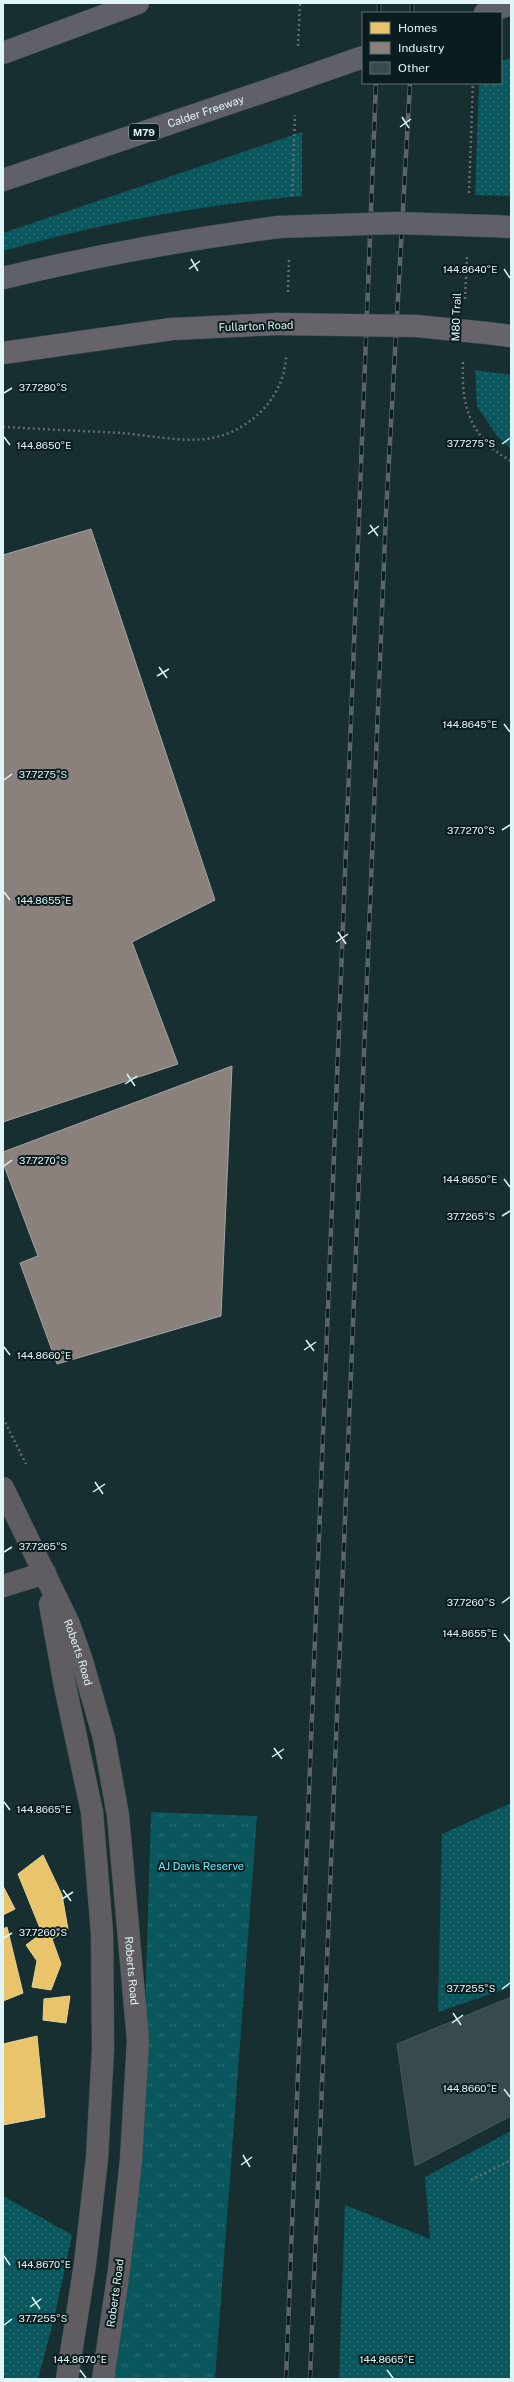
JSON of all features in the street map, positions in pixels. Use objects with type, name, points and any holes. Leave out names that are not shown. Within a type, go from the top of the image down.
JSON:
[{"type":"highway","points":[[3,53],[138,3]]},
{"type":"highway","name":"Calder Freeway","points":[[3,180],[362,57]]},
{"type":"highway","points":[[3,278],[90,258],[224,234],[279,228],[395,223],[501,227]]},
{"type":"main road","name":"Fullarton Road","points":[[3,353],[172,329],[277,324],[416,326],[511,336]]},
{"type":"street","name":"Roberts Road","points":[[3,1488],[69,1624],[104,1738],[118,1815],[138,2041],[132,2160],[119,2270],[103,2379]]},
{"type":"street","name":"Roberts Road","points":[[45,1573],[65,1686],[92,1812],[102,1933],[103,2049],[97,2158],[85,2264],[67,2379]]},
{"type":"street","points":[[3,1586],[45,1573]]},
{"type":"path","points":[[469,194],[473,84]]},
{"type":"path","name":"M80 Trail","points":[[465,305],[467,250]]},
{"type":"path","points":[[463,361],[462,393],[472,423],[484,440],[511,461]]},
{"type":"path","points":[[471,2180],[511,2160]]},
{"type":"green space","points":[[511,58],[511,196],[475,195],[479,84],[502,84],[502,61]]},
{"type":"green space","points":[[302,132],[302,196],[226,204],[151,216],[76,232],[3,251],[3,233]]},
{"type":"green space","points":[[475,370],[511,375],[511,449],[497,436],[477,406]]},
{"type":"green space","points":[[511,1803],[511,1987],[438,2012],[442,1834]]},
{"type":"green space","name":"AJ Davis Reserve","points":[[151,1812],[257,1816],[215,2379],[113,2379],[141,2146]]},
{"type":"green space","points":[[511,2131],[511,2379],[339,2379],[345,2205],[430,2239],[425,2177]]},
{"type":"green space","points":[[3,2196],[72,2235],[54,2319],[38,2379],[3,2379]]},
{"type":"building: Homes","points":[[43,1855],[62,1895],[68,1929],[52,1939],[61,1964],[51,1990],[32,1987],[37,1961],[26,1945],[42,1933],[18,1874]]},
{"type":"building: Homes","points":[[3,1886],[15,1909],[3,1915]]},
{"type":"building: Homes","points":[[7,1927],[23,1993],[3,2001],[3,1929]]},
{"type":"building: Homes","points":[[70,1996],[66,2023],[43,2020],[44,1999]]},
{"type":"building: Homes","points":[[37,2036],[45,2117],[3,2125],[3,2044]]},
{"type":"building: Industry","points":[[91,529],[215,900],[132,942],[178,1064],[3,1122],[3,555]]},
{"type":"building: Industry","points":[[232,1066],[221,1316],[57,1364],[20,1263],[38,1256],[3,1163],[3,1152]]},
{"type":"building: Other","points":[[511,1997],[511,2116],[415,2166],[397,2044]]},
{"type":"railway","points":[[379,3],[379,12]]},
{"type":"railway","points":[[412,3],[412,12]]},
{"type":"railway","points":[[286,2379],[376,84]]},
{"type":"railway","points":[[310,2379],[386,513],[410,84]]}]
